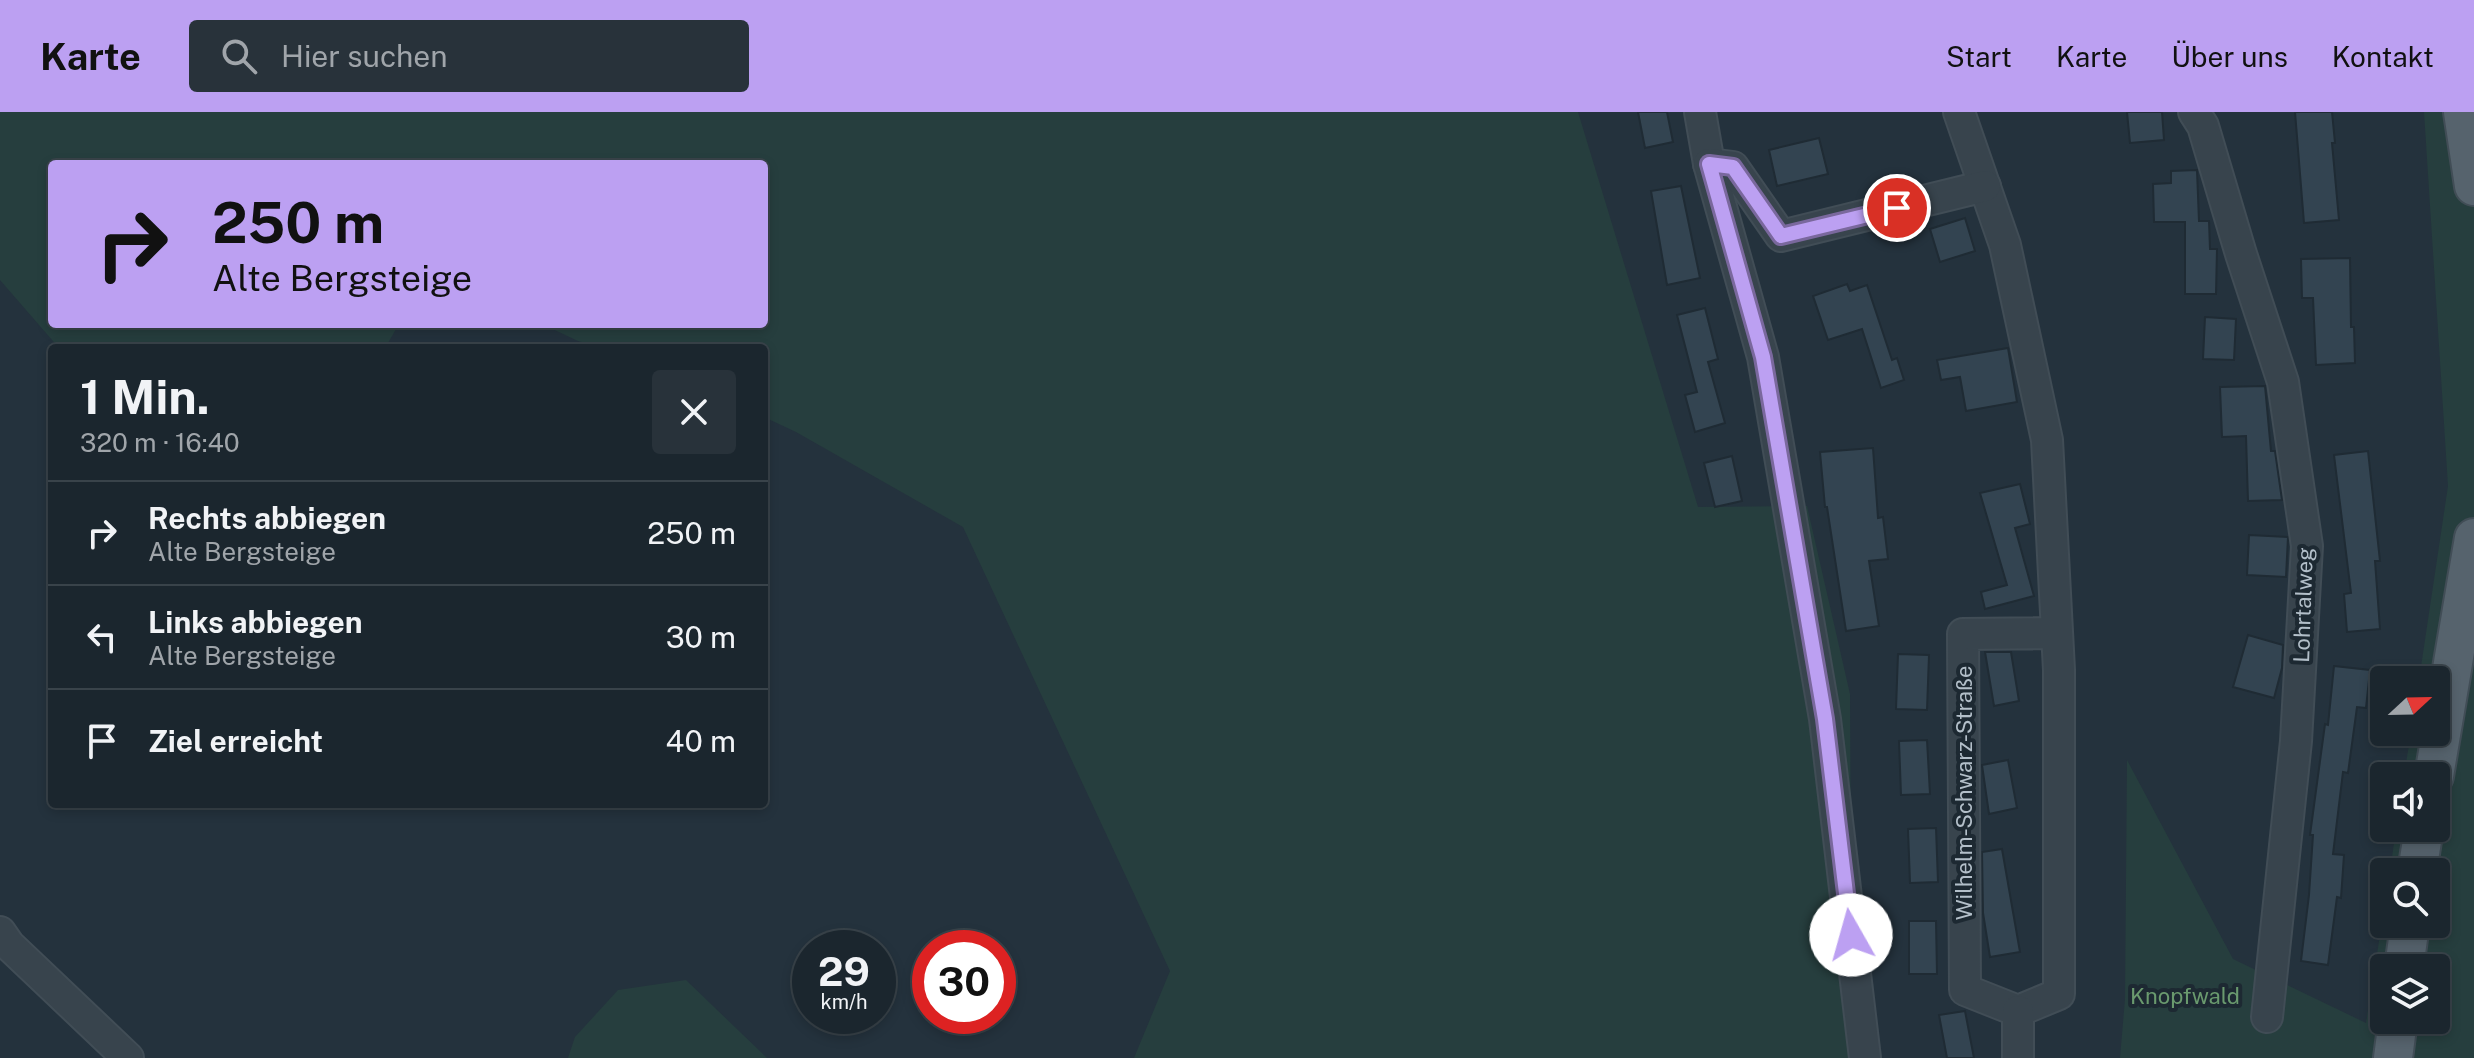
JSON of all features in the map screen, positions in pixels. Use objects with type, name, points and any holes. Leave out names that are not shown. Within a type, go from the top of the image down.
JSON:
[{"type":"main road","points":[[2463,112],[2474,186]]},
{"type":"main road","points":[[2436,762],[2474,538]]},
{"type":"main road","points":[[2393,1058],[2396,1034]]},
{"type":"street","points":[[1700,112],[1709,164],[1763,357],[1825,719],[1865,1058]]},
{"type":"street","points":[[1959,112],[2005,245],[2047,440],[2057,633],[2059,994],[2018,1011],[2018,1058]]},
{"type":"street","name":"Lohrtalweg","points":[[2203,117],[2241,254],[2283,382],[2307,546],[2296,741],[2267,1017]]},
{"type":"street","points":[[1709,164],[1733,167],[1781,236],[1985,186]]},
{"type":"street","name":"Wilhelm-Schwarz-Straße","points":[[2018,1011],[1965,990],[1963,634],[2057,633]]},
{"type":"street","points":[[0,932],[9,945],[128,1058]]},
{"type":"green space","points":[[0,112],[1578,112],[1698,507],[1807,506],[1850,694],[1852,1058],[1134,1058],[1170,971],[963,527],[768,419],[768,344],[588,344],[550,328],[768,328],[768,160],[48,160],[48,328],[397,328],[387,344],[56,344],[0,280]]},
{"type":"green space","name":"Knopfwald","points":[[2424,112],[2474,112],[2474,1058],[2120,1058],[2125,999],[2127,760],[2233,959],[2366,1023],[2370,998],[2370,1034],[2450,1034],[2450,954],[2377,954],[2380,938],[2450,938],[2450,858],[2392,858],[2394,842],[2450,842],[2450,762],[2406,762],[2409,746],[2450,746],[2450,666],[2421,666],[2448,486]]},
{"type":"green space","points":[[686,980],[767,1058],[568,1058],[575,1037],[618,990]]},
{"type":"building","points":[[1638,112],[1667,112],[1673,142],[1645,148]]},
{"type":"building","points":[[2127,112],[2162,112],[2164,140],[2130,143]]},
{"type":"building","points":[[2295,112],[2332,112],[2339,220],[2304,223]]},
{"type":"building","points":[[1819,138],[1828,174],[1777,186],[1769,150]]},
{"type":"building","points":[[2197,170],[2199,221],[2209,221],[2210,249],[2217,249],[2216,294],[2185,294],[2185,222],[2154,222],[2153,184],[2171,183],[2171,171]]},
{"type":"building","points":[[1681,186],[1700,278],[1667,285],[1651,191]]},
{"type":"building","points":[[1965,218],[1975,251],[1940,262],[1930,229]]},
{"type":"building","points":[[2350,258],[2355,363],[2316,365],[2313,298],[2302,298],[2301,259]]},
{"type":"building","points":[[1847,284],[1850,291],[1867,285],[1892,360],[1897,358],[1904,380],[1881,388],[1862,329],[1828,340],[1813,296]]},
{"type":"building","points":[[1705,308],[1718,359],[1708,362],[1725,423],[1695,432],[1685,395],[1697,392],[1677,315]]},
{"type":"building","points":[[2205,317],[2236,319],[2234,360],[2203,359]]},
{"type":"building","points":[[2008,348],[2017,402],[1966,411],[1960,377],[1941,380],[1937,360]]},
{"type":"building","points":[[2265,386],[2271,451],[2275,451],[2282,500],[2248,501],[2246,436],[2222,437],[2220,387]]},
{"type":"building","points":[[1873,448],[1878,518],[1883,517],[1888,559],[1869,561],[1879,626],[1846,631],[1825,507],[1820,452]]},
{"type":"building","points":[[2368,451],[2380,561],[2375,561],[2380,629],[2347,632],[2344,594],[2351,593],[2334,455]]},
{"type":"building","points":[[1732,456],[1742,501],[1715,507],[1704,463]]},
{"type":"building","points":[[2020,484],[2030,524],[2015,528],[2034,596],[1985,609],[1981,592],[2007,585],[1980,493]]},
{"type":"building","points":[[2249,535],[2288,537],[2286,577],[2247,575]]},
{"type":"building","points":[[2248,635],[2283,645],[2282,668],[2274,698],[2233,687]]},
{"type":"building","points":[[1985,652],[2011,652],[2019,701],[1994,706]]},
{"type":"building","points":[[1898,654],[1929,655],[1927,710],[1896,709]]},
{"type":"building","points":[[2334,666],[2370,670],[2366,708],[2357,707],[2348,773],[2343,772],[2333,854],[2344,855],[2341,898],[2337,897],[2328,965],[2301,961],[2309,895],[2313,835],[2310,835],[2325,724],[2328,725]]},
{"type":"building","points":[[1927,740],[1930,794],[1901,795],[1899,741]]},
{"type":"building","points":[[2008,760],[2017,808],[1989,814],[1982,765]]},
{"type":"building","points":[[1936,828],[1938,882],[1910,883],[1908,829]]},
{"type":"building","points":[[2002,849],[2020,952],[1990,957],[1983,913],[1982,852]]},
{"type":"building","points":[[1909,921],[1936,921],[1937,974],[1909,974]]},
{"type":"building","points":[[1965,1011],[1974,1058],[1947,1058],[1939,1015]]},
{"type":"route","points":[[1851,935],[1825,719],[1763,357],[1709,164],[1733,167],[1781,236],[1897,208]]}]
